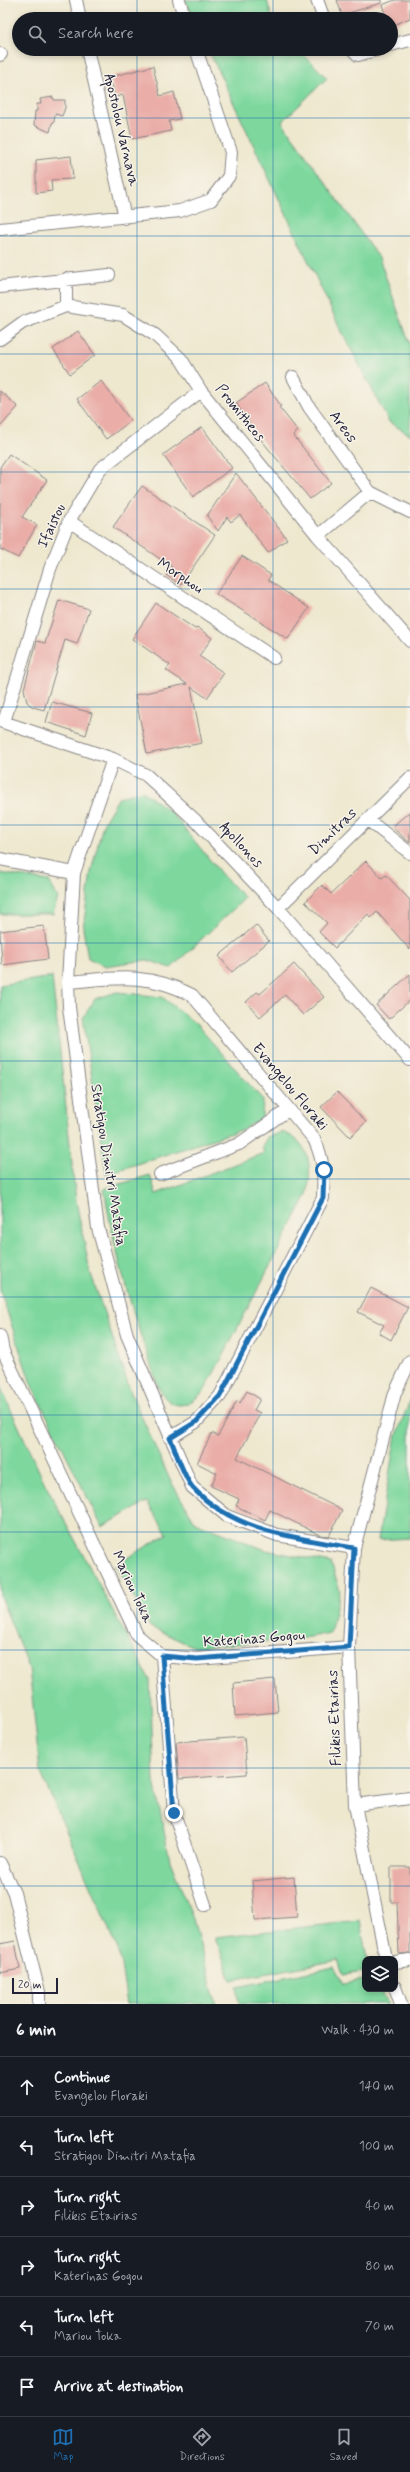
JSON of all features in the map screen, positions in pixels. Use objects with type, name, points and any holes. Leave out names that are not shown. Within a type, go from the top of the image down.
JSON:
[{"type":"street","points":[[76,0],[79,12]]},
{"type":"street","points":[[179,0],[183,12]]},
{"type":"street","points":[[317,0],[321,12]]},
{"type":"street","points":[[398,43],[410,40]]},
{"type":"street","name":"Apostolou Varnava","points":[[89,56],[125,218]]},
{"type":"street","points":[[0,229],[125,218],[180,211],[211,200],[229,176],[231,152],[198,56]]},
{"type":"street","points":[[0,287],[109,275]]},
{"type":"street","points":[[0,339],[22,323],[66,306],[66,279]]},
{"type":"street","name":"Promitheos","points":[[66,306],[123,315],[155,334],[181,359],[201,392],[318,536],[410,641]]},
{"type":"street","name":"Areos","points":[[293,377],[309,407],[370,492],[410,512]]},
{"type":"street","name":"Ifaistou","points":[[2,721],[50,569],[69,521],[100,469],[201,392]]},
{"type":"street","points":[[318,536],[370,492]]},
{"type":"street","name":"Morphou","points":[[69,521],[274,658]]},
{"type":"street","name":"Apollonos","points":[[2,721],[113,759],[146,775],[196,821],[278,908],[410,1060]]},
{"type":"street","name":"Stratigou Dimitri Matafia","points":[[113,759],[74,873],[68,982],[69,1007],[98,1228],[127,1336],[192,1487],[227,1516],[277,1535],[354,1548]]},
{"type":"street","name":"Dimitras","points":[[278,908],[410,778]]},
{"type":"street","points":[[368,820],[410,853]]},
{"type":"street","points":[[0,859],[74,873]]},
{"type":"street","name":"Evangelou Floraki","points":[[68,982],[140,978],[170,984],[192,995],[314,1139],[320,1151],[324,1170],[323,1198],[220,1396],[196,1422],[170,1438]]},
{"type":"street","points":[[160,1174],[239,1144],[288,1110]]},
{"type":"street","name":"Mariou Toka","points":[[0,1336],[3,1351],[137,1635],[162,1656]]},
{"type":"street","name":"Filikis Etairias","points":[[385,1956],[355,1805],[349,1647],[354,1548],[395,1393],[410,1361]]},
{"type":"street","name":"Katerinas Gogou","points":[[162,1656],[197,1659],[349,1647]]},
{"type":"street","points":[[162,1656],[174,1813],[205,1905]]},
{"type":"street","points":[[355,1805],[410,1798]]},
{"type":"street","points":[[0,1862],[14,1893],[39,1992],[39,2004]]},
{"type":"street","points":[[398,1962],[410,1960]]},
{"type":"street","points":[[397,1992],[401,2004]]},
{"type":"green space","points":[[185,0],[267,0],[270,12],[191,12]]},
{"type":"green space","points":[[211,56],[305,56],[327,78],[282,122],[379,258],[410,345],[410,435],[389,422],[339,326]]},
{"type":"green space","points":[[142,791],[171,812],[223,876],[245,898],[171,968],[147,960],[105,966],[88,958],[83,929],[91,872],[103,824],[119,797]]},
{"type":"green space","points":[[0,873],[49,881],[58,898],[53,914],[0,914]]},
{"type":"green space","points":[[52,977],[76,1201],[90,1271],[131,1393],[170,1480],[195,1522],[266,1550],[331,1563],[340,1591],[330,1633],[293,1640],[194,1647],[150,1627],[116,1565],[167,1534],[147,1502],[102,1527],[31,1384],[0,1290],[0,985]]},
{"type":"green space","points":[[117,992],[162,997],[196,1024],[263,1100],[262,1119],[241,1130],[106,1174],[83,1018],[95,999]]},
{"type":"green space","points":[[282,1132],[299,1142],[308,1158],[309,1185],[307,1195],[205,1390],[192,1401],[179,1405],[173,1404],[163,1394],[158,1386],[141,1337],[126,1289],[104,1189],[150,1175],[156,1194],[264,1153],[262,1147],[267,1137]]},
{"type":"green space","points":[[0,1386],[45,1484],[150,1680],[154,1781],[170,1861],[193,1919],[216,2004],[127,2004],[119,1952],[40,1771],[29,1668],[0,1596]]},
{"type":"green space","points":[[410,1400],[410,1538],[378,1540],[395,1440]]},
{"type":"green space","points":[[360,1921],[366,1956],[362,1956],[362,1972],[343,1975],[338,1960],[231,1980],[215,1937]]},
{"type":"green space","points":[[334,1967],[343,1983],[362,1980],[362,1992],[382,1992],[388,2004],[240,2004],[237,1987]]},
{"type":"building","points":[[337,0],[381,0],[381,3],[352,12],[341,12]]},
{"type":"building","points":[[395,0],[410,0],[410,18],[398,23],[398,12],[384,12],[382,5]]},
{"type":"building","points":[[153,66],[160,96],[174,92],[180,119],[169,121],[171,131],[132,139],[123,95],[115,97],[110,77]]},
{"type":"building","points":[[53,97],[54,100],[65,100],[65,108],[62,116],[55,114],[50,132],[34,125],[35,111],[37,111],[37,104],[41,104],[40,99]]},
{"type":"building","points":[[71,156],[73,179],[51,180],[52,191],[36,193],[36,160]]},
{"type":"building","points":[[78,331],[95,355],[70,374],[53,349]]},
{"type":"building","points":[[101,381],[131,421],[106,439],[77,399]]},
{"type":"building","points":[[265,383],[281,406],[279,407],[298,431],[293,435],[331,483],[310,499],[258,436],[236,403]]},
{"type":"building","points":[[0,391],[18,407],[0,427]]},
{"type":"building","points":[[202,427],[232,468],[193,497],[163,455]]},
{"type":"building","points":[[9,454],[47,480],[22,517],[37,525],[18,558],[0,549],[0,467]]},
{"type":"building","points":[[236,473],[287,539],[268,553],[240,515],[231,522],[227,517],[218,531],[207,516]]},
{"type":"building","points":[[142,486],[215,535],[181,585],[166,575],[172,567],[113,527]]},
{"type":"building","points":[[242,556],[271,575],[268,580],[309,608],[288,639],[216,594]]},
{"type":"building","points":[[59,600],[89,609],[77,644],[65,640],[44,710],[33,707],[27,702],[24,689],[37,641],[45,643]]},
{"type":"building","points":[[156,603],[195,629],[197,627],[212,638],[199,656],[224,673],[207,698],[191,687],[202,743],[147,754],[135,695],[187,684],[166,670],[170,665],[132,639]]},
{"type":"building","points":[[52,702],[92,713],[86,735],[46,722]]},
{"type":"building","points":[[410,811],[410,843],[392,827]]},
{"type":"building","points":[[366,861],[382,878],[386,875],[410,900],[410,950],[377,912],[371,918],[368,914],[335,948],[319,932],[327,923],[305,902],[322,885],[331,894]]},
{"type":"building","points":[[256,925],[269,941],[232,972],[219,956]]},
{"type":"building","points":[[44,926],[48,959],[2,965],[0,931]]},
{"type":"building","points":[[294,964],[324,997],[303,1015],[285,995],[260,1017],[246,1002],[257,992],[260,994]]},
{"type":"building","points":[[410,974],[410,1000],[389,1019],[376,1005]]},
{"type":"building","points":[[337,1092],[366,1122],[350,1137],[321,1107]]},
{"type":"building","points":[[371,1288],[408,1307],[391,1340],[379,1333],[384,1325],[358,1312]]},
{"type":"building","points":[[247,1391],[260,1399],[254,1410],[260,1413],[237,1458],[342,1510],[329,1536],[320,1535],[270,1510],[265,1520],[236,1506],[239,1499],[211,1486],[217,1473],[197,1463],[212,1433],[218,1436],[237,1401],[240,1403]]},
{"type":"building","points":[[275,1679],[278,1712],[235,1716],[233,1683]]},
{"type":"building","points":[[244,1737],[247,1774],[179,1779],[176,1742]]},
{"type":"building","points":[[391,1867],[410,1867],[410,1953],[399,1954],[397,1902],[391,1902]]},
{"type":"building","points":[[294,1877],[297,1917],[255,1920],[252,1881]]},
{"type":"building","points":[[15,1941],[20,1969],[0,1973],[0,1944]]},
{"type":"route","points":[[174,1813],[162,1656],[197,1659],[349,1647],[354,1548],[277,1535],[227,1516],[192,1487],[170,1438],[196,1422],[220,1396],[323,1198],[324,1170]]}]
